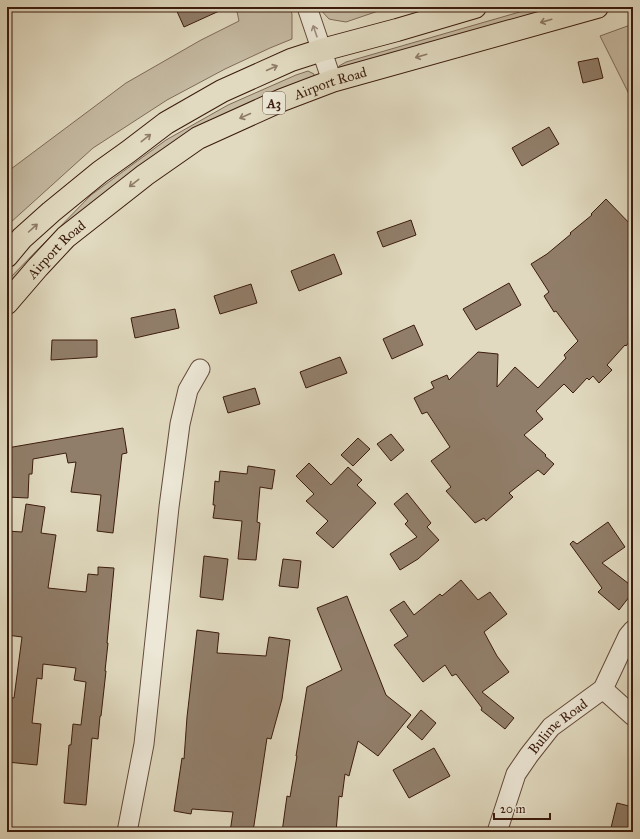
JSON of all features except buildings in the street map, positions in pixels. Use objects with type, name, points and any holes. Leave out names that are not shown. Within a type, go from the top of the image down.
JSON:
[{"type":"highway","name":"A3","points":[[7,256],[22,238],[100,172],[166,123],[222,91],[291,60],[475,7]]},
{"type":"highway","name":"Airport Road","points":[[7,303],[66,237],[170,157],[198,138],[282,100],[332,81],[597,7]]},
{"type":"street","points":[[307,7],[332,81]]},
{"type":"street","points":[[127,832],[144,744],[169,507],[180,424],[188,390],[200,369]]},
{"type":"street","name":"Bulime Road","points":[[497,832],[516,774],[551,727],[603,689],[628,636],[633,630]]},
{"type":"street","points":[[603,689],[633,716]]},
{"type":"shaded area","points":[[236,7],[290,7],[292,14],[292,39],[225,69],[167,100],[93,148],[7,226],[7,173],[11,169],[126,83],[201,40],[239,21]]},
{"type":"shaded area","points":[[318,7],[390,7],[346,22],[329,19]]},
{"type":"shaded area","points":[[537,7],[569,7],[339,70],[339,66],[346,62]]},
{"type":"shaded area","points":[[633,24],[633,102],[600,36]]},
{"type":"shaded area","points":[[308,71],[314,74],[313,81],[233,114],[7,293],[7,281],[91,195],[166,140],[228,105]]}]
